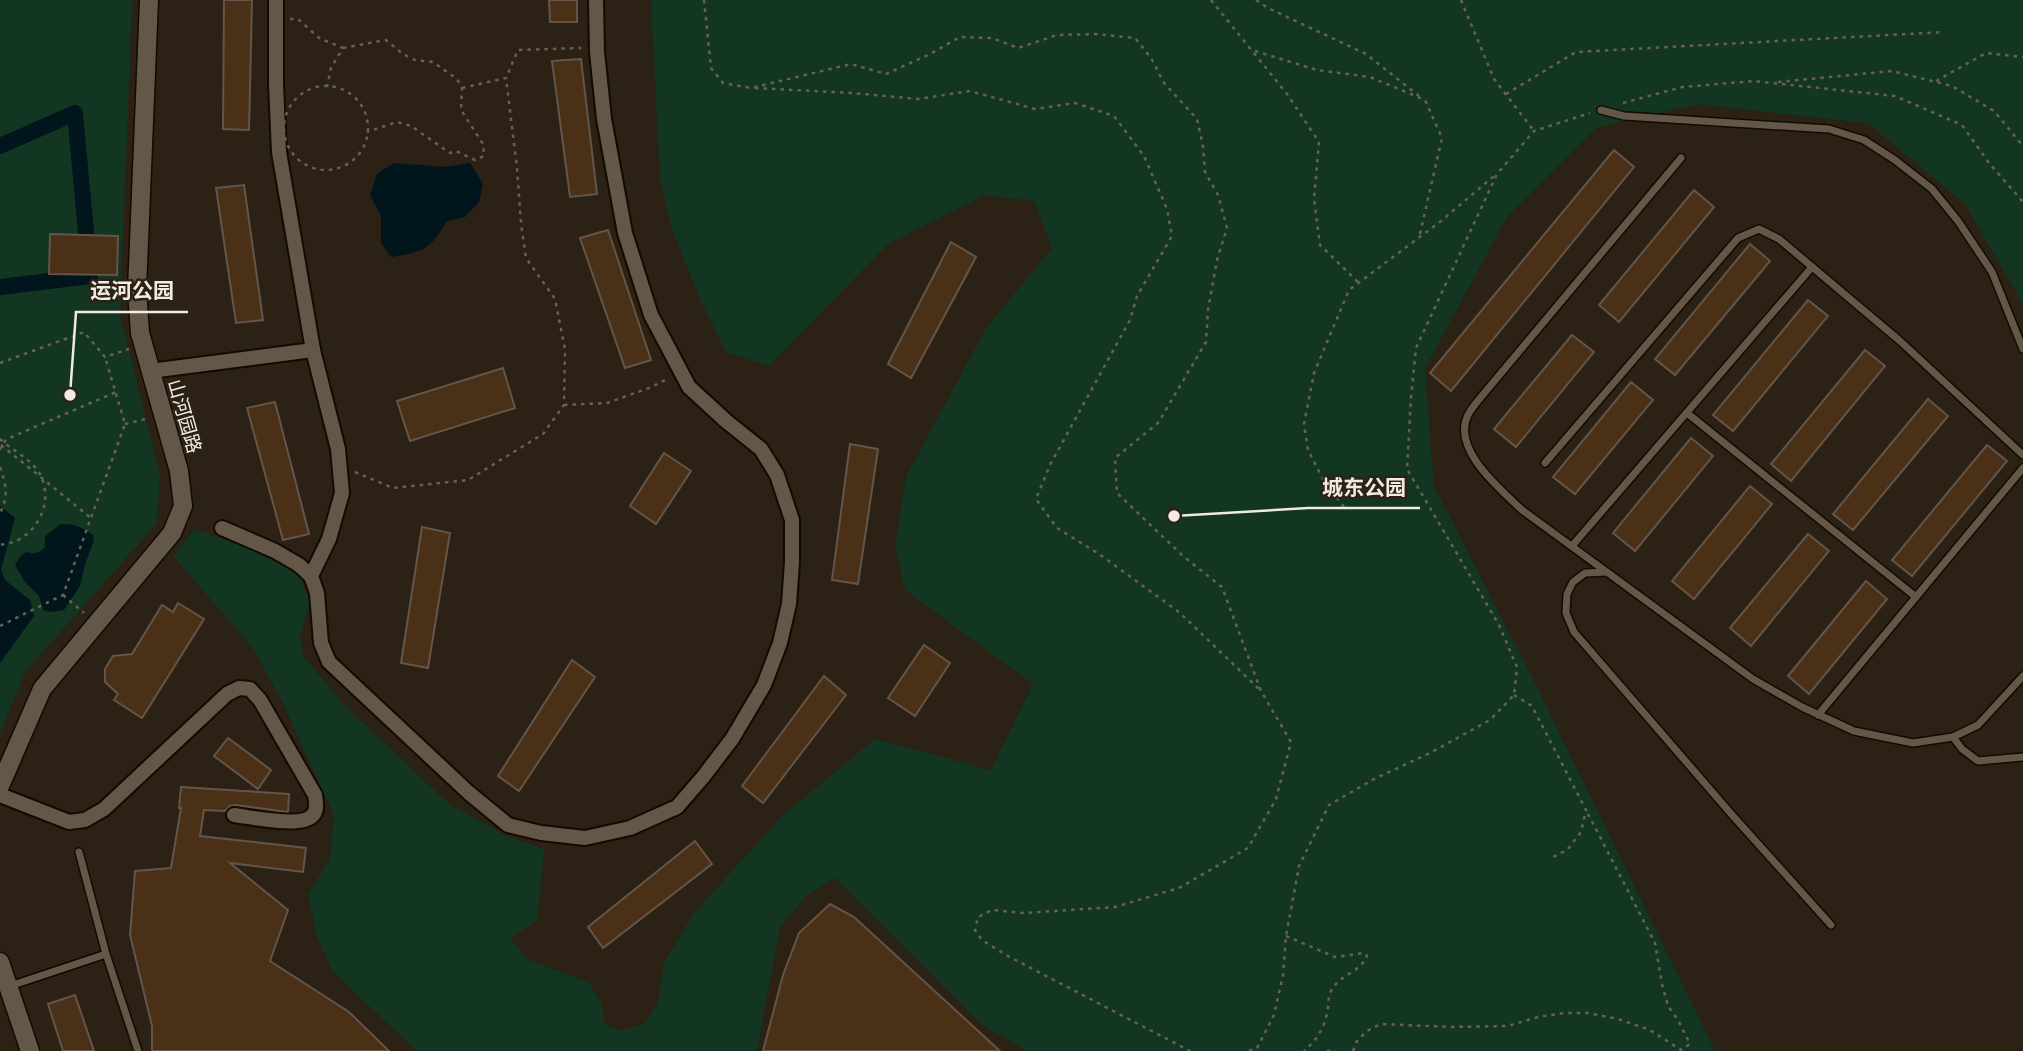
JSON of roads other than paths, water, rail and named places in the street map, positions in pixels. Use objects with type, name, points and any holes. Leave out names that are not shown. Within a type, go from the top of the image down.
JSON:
[{"type":"street","name":"山河园路","points":[[0,786],[42,689],[172,533],[183,506],[178,471],[140,333],[137,290],[149,0]]},
{"type":"street","points":[[276,0],[279,152],[313,350],[338,449],[342,493],[328,539],[312,576]]},
{"type":"street","points":[[222,528],[275,551],[312,576],[317,593],[321,643],[329,662],[469,793],[508,825],[541,833],[585,838],[630,828],[677,807],[732,739],[764,685],[780,643],[789,604],[792,520],[777,475],[761,449],[689,387],[651,315],[625,233],[604,119],[597,48],[596,0]]},
{"type":"street","points":[[150,371],[313,350]]},
{"type":"street","points":[[0,795],[69,822],[85,820],[104,809],[227,694],[239,688],[250,689],[260,700],[315,795],[316,809],[311,817],[299,822],[234,815]]},
{"type":"street","points":[[0,962],[30,1051]]},
{"type":"lane","points":[[1601,110],[1624,116],[1829,129],[1864,140],[1932,189],[1958,221],[1992,272],[2023,349]]},
{"type":"lane","points":[[1681,158],[1467,416],[1464,435],[1470,451],[1490,481],[1522,510],[1752,678],[1818,715],[1854,731],[1913,743],[1953,737],[1978,725],[2023,676]]},
{"type":"lane","points":[[1545,463],[1738,237],[1759,229],[1779,239],[1900,341],[2023,455]]},
{"type":"lane","points":[[1572,546],[1812,267]]},
{"type":"lane","points":[[1687,413],[1916,597]]},
{"type":"lane","points":[[1818,715],[2023,468]]},
{"type":"lane","points":[[1607,572],[1585,573],[1573,583],[1567,594],[1566,613],[1574,632],[1831,925]]},
{"type":"lane","points":[[1953,737],[1962,749],[1978,761],[2023,757]]},
{"type":"lane","points":[[79,852],[106,954],[138,1051]]},
{"type":"lane","points":[[8,986],[106,954]]},
{"type":"water","points":[[394,163],[445,167],[470,163],[483,184],[479,202],[465,217],[447,221],[436,238],[425,248],[391,257],[381,243],[381,216],[370,195],[377,174]]},
{"type":"water","points":[[0,506],[15,518],[1,570],[5,580],[30,600],[34,616],[0,663]]},
{"type":"water","points":[[61,524],[82,528],[93,535],[94,541],[80,586],[64,610],[50,612],[43,610],[39,596],[25,582],[15,565],[26,552],[34,553],[43,549],[45,536]]},
{"type":"waterway","points":[[0,146],[75,113],[90,276],[0,287]]},
{"type":"place","name":"运河公园","points":[[70,395]]},
{"type":"place","name":"城东公园","points":[[1174,516]]}]
